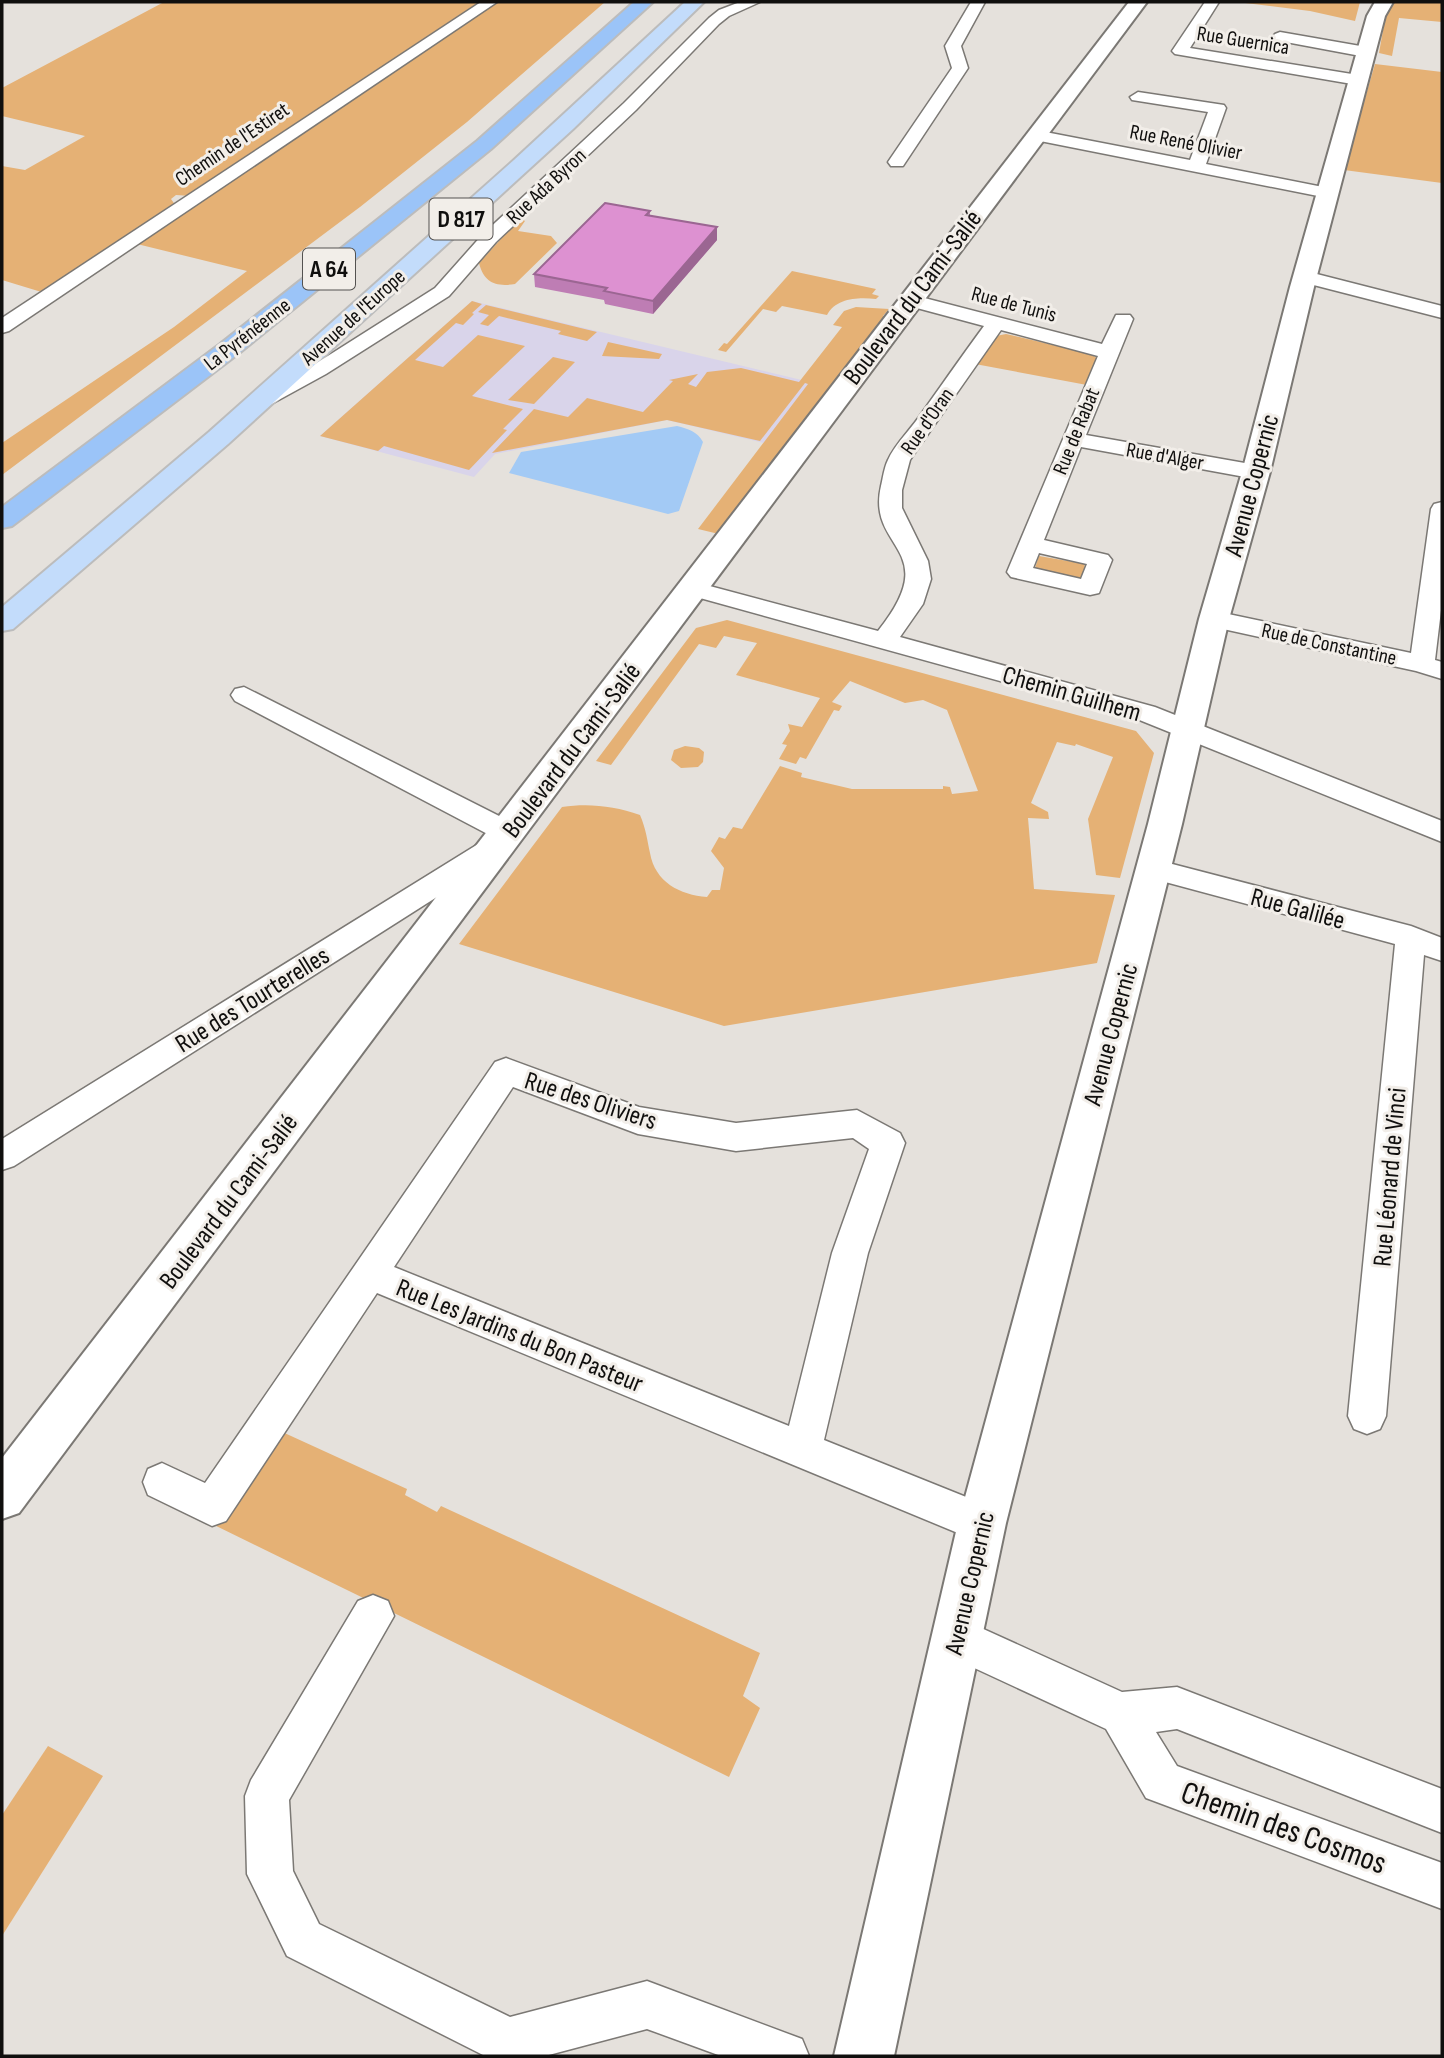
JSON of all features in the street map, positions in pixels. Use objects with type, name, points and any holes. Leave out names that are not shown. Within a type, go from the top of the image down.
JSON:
[{"type":"highway","name":"La Pyrénéenne","points":[[45,460],[207,341],[461,139],[619,2]]},
{"type":"highway","name":"La Pyrénéenne","points":[[2,520],[229,349],[473,153],[644,2]]},
{"type":"main road","name":"Avenue de l'Europe","points":[[2,622],[106,538],[253,407],[559,131],[695,2]]},
{"type":"street","name":"Chemin de l'Estiret","points":[[2,327],[489,2]]},
{"type":"street","name":"Rue Ada Byron","points":[[253,407],[319,370],[442,292],[456,274],[519,210],[625,113],[724,13],[753,2]]},
{"type":"street","points":[[897,163],[960,68],[953,46],[978,2]]},
{"type":"street","name":"Boulevard du Cami-Salié","points":[[2,1496],[505,838],[909,300],[1138,2]]},
{"type":"street","name":"Rue Guernica","points":[[1212,2],[1180,51],[1359,80]]},
{"type":"street","name":"Avenue Copernic","points":[[864,2056],[982,1523],[1153,869],[1214,619],[1256,472],[1377,7]]},
{"type":"street","points":[[668,29],[677,41],[692,45]]},
{"type":"street","points":[[1280,37],[1366,52]]},
{"type":"street","points":[[1138,97],[1217,108],[1196,167]]},
{"type":"street","name":"Rue René Olivier","points":[[1035,135],[1328,192]]},
{"type":"street","points":[[1305,277],[1442,312]]},
{"type":"street","name":"Rue de Tunis","points":[[909,300],[1108,352]]},
{"type":"street","name":"Rue de Rabat","points":[[1031,544],[1123,319]]},
{"type":"street","name":"Rue d'Oran","points":[[884,641],[909,605],[919,580],[914,557],[896,523],[891,506],[892,485],[899,460],[996,323]]},
{"type":"street","name":"Rue d'Alger","points":[[1074,439],[1256,472]]},
{"type":"street","points":[[1432,667],[1442,509]]},
{"type":"street","name":"Chemin Guilhem","points":[[691,588],[1146,713],[1442,832]]},
{"type":"street","name":"Rue de Constantine","points":[[1214,619],[1432,667]]},
{"type":"street","points":[[244,695],[505,838]]},
{"type":"street","name":"Rue des Tourterelles","points":[[2,1156],[505,838]]},
{"type":"street","name":"Rue Galilée","points":[[1153,869],[1411,937],[1442,950]]},
{"type":"street","name":"Rue Léonard de Vinci","points":[[1367,1416],[1411,937]]},
{"type":"street","name":"Rue des Oliviers","points":[[370,1274],[506,1072],[638,1120],[736,1137],[857,1124],[888,1143],[850,1253],[802,1450]]},
{"type":"street","name":"Rue Les Jardins du Bon Pasteur","points":[[162,1482],[212,1507],[370,1274],[982,1523]]},
{"type":"street","points":[[373,1616],[267,1796],[270,1874],[303,1940],[508,2042],[647,2005],[785,2056]]},
{"type":"street","points":[[957,1638],[1121,1714],[1177,1708],[1442,1811]]},
{"type":"street","name":"Chemin des Cosmos","points":[[1121,1714],[1162,1782],[1442,1886],[1442,1876]]},
{"type":"shaded area","points":[[164,2],[605,2],[467,122],[360,207],[2,475],[2,443],[174,327],[247,271],[137,244],[191,196],[176,195],[171,199],[176,206],[48,294],[2,280],[2,166],[25,170],[85,136],[2,116],[2,88]]},
{"type":"shaded area","points":[[1237,2],[1360,2],[1355,21],[1310,11]]},
{"type":"shaded area","points":[[1388,2],[1442,2],[1442,22],[1399,18],[1392,56],[1379,53]]},
{"type":"shaded area","points":[[1375,64],[1442,72],[1442,183],[1344,170]]},
{"type":"shaded area","points":[[520,218],[525,221],[518,231],[551,236],[557,243],[515,284],[497,284],[484,275],[479,263]]},
{"type":"shaded area","points":[[792,271],[876,289],[872,294],[879,296],[876,299],[862,298],[842,302],[827,315],[782,306],[776,312],[763,309],[726,352],[718,350],[724,343],[727,344]]},
{"type":"shaded area","points":[[472,301],[810,382],[764,443],[667,420],[495,454],[474,477],[320,436]]},
{"type":"shaded area","points":[[472,301],[482,304],[472,313],[474,314],[463,325],[456,323],[415,360],[443,367],[478,335],[525,346],[472,396],[523,409],[469,470],[384,446],[378,451],[320,436]]},
{"type":"shaded area","points":[[486,305],[597,332],[587,341],[558,334],[561,331],[499,316],[488,326],[480,324],[489,315],[478,312]]},
{"type":"shaded area","points":[[856,307],[889,309],[883,316],[889,317],[723,535],[698,529],[808,384],[805,383],[760,441],[667,420],[492,453],[534,409],[568,417],[587,398],[643,412],[673,381],[669,380],[698,374],[688,384],[696,387],[707,372],[741,368],[799,382],[842,327],[833,325],[844,311]]},
{"type":"shaded area","points":[[1006,334],[1091,354],[1098,359],[1087,385],[975,364],[996,336]]},
{"type":"shaded area","points":[[608,342],[662,354],[659,359],[602,356]]},
{"type":"shaded area","points":[[553,357],[575,362],[534,404],[508,400]]},
{"type":"shaded area","points":[[1039,556],[1085,564],[1082,580],[1034,571]]},
{"type":"shaded area","points":[[727,620],[1136,731],[1154,753],[1120,878],[1096,875],[1088,819],[1113,757],[1076,744],[1057,742],[1031,803],[1048,812],[1049,819],[1028,818],[1034,889],[1115,895],[1097,963],[724,1026],[459,944],[562,807],[601,806],[640,815],[657,872],[678,890],[707,897],[712,890],[720,890],[724,868],[711,851],[719,837],[725,839],[733,827],[742,829],[780,766],[802,773],[801,777],[852,789],[943,789],[943,786],[950,787],[952,794],[978,791],[947,710],[923,700],[905,703],[850,681],[832,702],[842,706],[839,711],[834,710],[806,759],[800,757],[796,764],[779,759],[787,745],[782,744],[790,731],[788,724],[802,727],[820,698],[736,675],[757,643],[724,636],[716,648],[699,644],[611,765],[596,761],[696,628]]},
{"type":"shaded area","points":[[685,746],[699,748],[704,752],[703,762],[698,767],[681,768],[671,760],[674,750]]},
{"type":"shaded area","points":[[267,1425],[407,1489],[405,1495],[437,1512],[441,1506],[760,1653],[743,1696],[760,1708],[729,1777],[206,1521]]},
{"type":"shaded area","points":[[48,1746],[103,1776],[2,1936],[2,1815]]},
{"type":"water","points":[[677,426],[695,433],[703,442],[679,511],[668,514],[509,473],[521,452]]},
{"type":"building","points":[[605,203],[650,211],[646,215],[717,227],[653,301],[604,291],[607,288],[534,274]]}]
